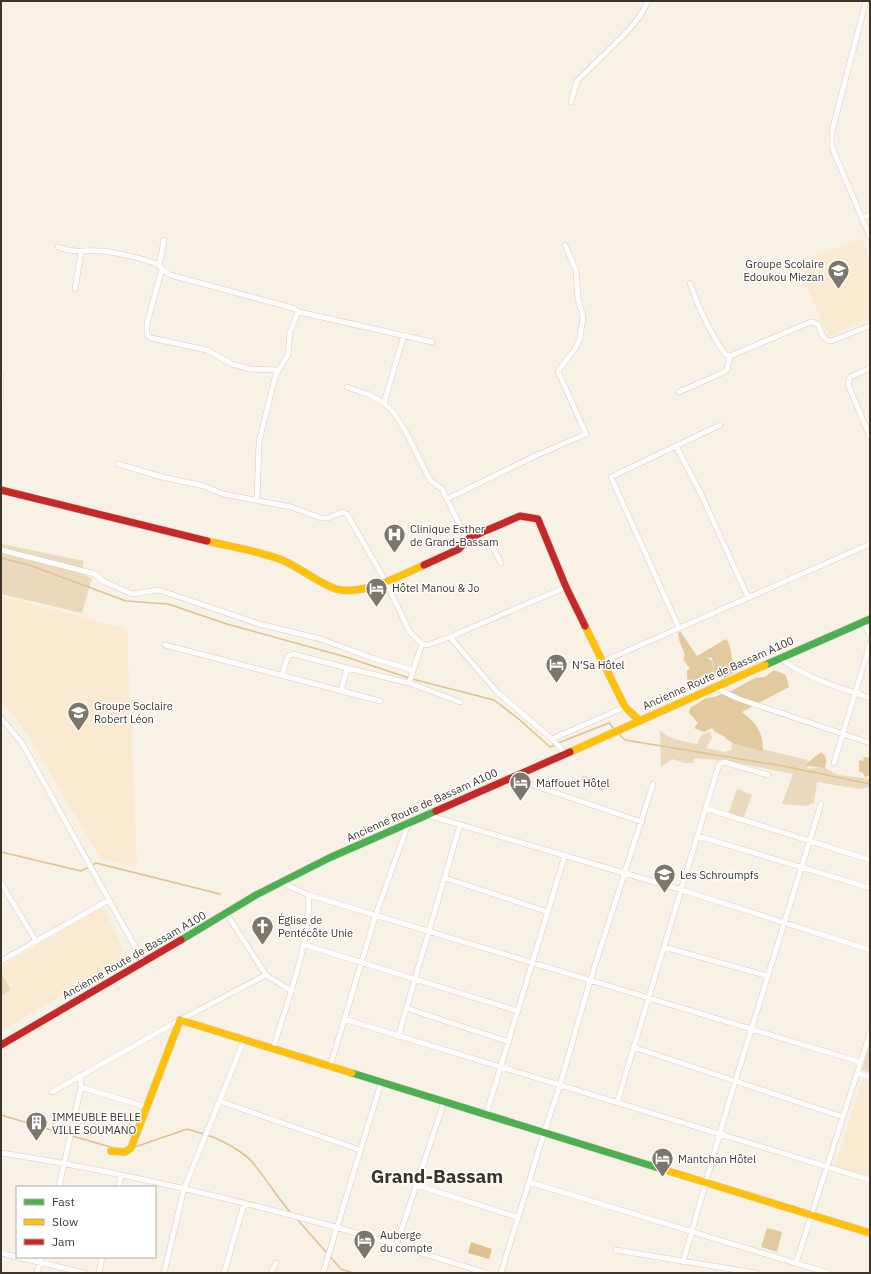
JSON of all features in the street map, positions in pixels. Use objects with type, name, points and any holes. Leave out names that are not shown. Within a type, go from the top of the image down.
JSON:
[{"type":"street","points":[[571,102],[577,80],[627,32],[640,16],[648,1]]},
{"type":"street","points":[[866,1],[832,131],[832,140],[834,152],[870,237]]},
{"type":"street","points":[[862,218],[870,215]]},
{"type":"street","points":[[164,240],[161,268],[146,323],[147,335],[150,338],[207,350],[232,364],[250,369],[277,370]]},
{"type":"street","points":[[447,498],[535,456],[586,434],[558,371],[575,349],[580,338],[583,317],[578,299],[576,270],[565,245]]},
{"type":"street","points":[[58,247],[81,252],[93,250],[111,252],[161,268],[164,272],[170,275],[293,308],[298,312],[432,342]]},
{"type":"street","points":[[75,289],[81,252]]},
{"type":"street","points":[[690,283],[698,305],[713,337],[726,355],[730,356],[811,322],[818,324],[823,337],[831,341],[870,326]]},
{"type":"street","points":[[258,500],[259,442],[277,370],[288,355],[290,332],[298,312]]},
{"type":"street","points":[[384,403],[404,335]]},
{"type":"street","points":[[679,392],[727,370],[730,356]]},
{"type":"street","points":[[870,368],[850,377],[848,384],[870,437]]},
{"type":"street","points":[[1,376],[1,402]]},
{"type":"street","points":[[347,387],[370,395],[384,403],[394,413],[406,432],[430,480],[442,489],[466,536],[469,538]]},
{"type":"street","points":[[680,628],[611,477],[720,425]]},
{"type":"street","points":[[676,446],[700,492],[748,597]]},
{"type":"street","points":[[118,464],[162,477],[204,486],[223,494],[291,507],[321,518],[328,518],[342,512],[347,514],[386,582],[409,631],[422,644],[428,645],[450,637],[566,587]]},
{"type":"street","points":[[1,490],[280,559],[296,566],[311,577],[337,589],[362,589],[386,582],[459,549],[469,538],[520,516],[538,519],[541,521],[566,587],[602,662],[625,707],[639,720]]},
{"type":"street","points":[[485,532],[502,563]]},
{"type":"street","points":[[602,662],[870,544]]},
{"type":"street","points":[[1,550],[95,574],[103,581],[132,594],[159,590],[259,624],[321,639],[412,670]]},
{"type":"street","points":[[867,620],[870,635]]},
{"type":"street","name":"Ancienne Route de Bassam A100","points":[[1,1045],[144,963],[280,882],[410,822],[566,754],[712,687],[867,620]]},
{"type":"street","points":[[450,637],[497,692],[552,739],[566,754]]},
{"type":"street","points":[[409,683],[412,670],[422,644]]},
{"type":"street","points":[[834,763],[870,644]]},
{"type":"street","points":[[165,645],[380,701]]},
{"type":"street","points":[[282,675],[288,656],[293,654],[409,683],[460,702]]},
{"type":"street","points":[[780,658],[792,668],[803,674],[870,698]]},
{"type":"street","points":[[341,691],[347,668]]},
{"type":"street","points":[[712,687],[739,698],[870,743]]},
{"type":"street","points":[[552,739],[625,707]]},
{"type":"street","points":[[1,718],[22,743],[144,963]]},
{"type":"street","points":[[617,1102],[682,890],[705,808],[721,762],[768,775]]},
{"type":"street","points":[[512,778],[642,822]]},
{"type":"street","points":[[500,1273],[560,1085],[590,980],[653,784]]},
{"type":"street","points":[[683,1262],[705,1183],[821,804]]},
{"type":"street","points":[[705,808],[870,860]]},
{"type":"street","points":[[427,815],[682,890],[784,924],[870,950]]},
{"type":"street","points":[[330,1067],[376,914],[410,822]]},
{"type":"street","points":[[398,1037],[428,930],[460,825]]},
{"type":"street","points":[[698,836],[870,888]]},
{"type":"street","points":[[486,1115],[565,855]]},
{"type":"street","points":[[445,878],[548,912]]},
{"type":"street","points":[[280,882],[309,895],[532,961],[860,1062]]},
{"type":"street","points":[[1,883],[36,941]]},
{"type":"street","points":[[273,1049],[305,945],[309,918],[309,895]]},
{"type":"street","points":[[1,961],[109,900]]},
{"type":"street","points":[[226,913],[266,975],[290,990]]},
{"type":"street","points":[[305,945],[362,961],[518,1012]]},
{"type":"street","points":[[664,946],[768,976]]},
{"type":"street","points":[[52,1092],[180,1020],[266,975]]},
{"type":"street","points":[[406,1008],[509,1042]]},
{"type":"street","points":[[180,1020],[870,1233]]},
{"type":"street","points":[[111,1151],[129,1152],[180,1020]]},
{"type":"street","points":[[344,1020],[870,1180]]},
{"type":"street","points":[[796,1263],[870,1033]]},
{"type":"street","points":[[164,1273],[184,1189],[244,1040]]},
{"type":"street","points":[[633,1047],[843,1117]]},
{"type":"street","points":[[857,1073],[870,1077]]},
{"type":"street","points":[[59,1186],[81,1087],[80,1077]]},
{"type":"street","points":[[323,1273],[381,1083]]},
{"type":"street","points":[[81,1087],[146,1107]]},
{"type":"street","points":[[219,1101],[360,1150]]},
{"type":"street","points":[[396,1246],[444,1102]]},
{"type":"street","points":[[1,1154],[65,1162],[184,1189],[337,1228],[486,1273]]},
{"type":"street","points":[[118,1186],[121,1174]]},
{"type":"street","points":[[529,1182],[828,1273]]},
{"type":"street","points":[[416,1185],[517,1217]]},
{"type":"street","points":[[224,1273],[244,1204]]},
{"type":"street","points":[[616,1250],[756,1273]]},
{"type":"street","points":[[1,1254],[16,1256]]},
{"type":"street","points":[[27,1258],[40,1260],[84,1273]]},
{"type":"street","points":[[99,1273],[102,1258]]},
{"type":"street","points":[[37,1273],[40,1260]]},
{"type":"street","points":[[271,1273],[276,1263]]},
{"type":"shaded area","name":"Groupe Scolaire Edoukou Miezan","points":[[861,238],[870,259],[870,317],[829,337],[797,264]]},
{"type":"shaded area","points":[[1,544],[84,561],[81,574],[92,578],[82,613],[1,594]]},
{"type":"shaded area","name":"Groupe Soclaire Robert Léon","points":[[1,596],[95,620],[127,630],[137,867],[101,859],[35,747],[15,717],[1,703]]},
{"type":"shaded area","points":[[680,631],[697,656],[726,639],[730,646],[732,659],[737,671],[725,678],[719,672],[715,676],[712,658],[706,657],[712,661],[714,672],[707,681],[693,682],[687,679],[687,670],[690,669],[683,659],[685,655],[679,640],[678,633]]},
{"type":"shaded area","points":[[774,670],[786,675],[789,687],[742,712],[752,720],[758,729],[762,739],[763,752],[728,741],[725,737],[712,728],[704,732],[694,728],[698,723],[689,713],[690,708],[706,698],[731,691],[755,678],[765,677]]},
{"type":"shaded area","points":[[660,730],[672,738],[697,744],[701,736],[710,731],[712,738],[706,748],[725,752],[731,750],[732,742],[808,760],[806,764],[809,769],[823,767],[838,775],[870,779],[870,787],[860,789],[817,782],[814,803],[805,806],[782,804],[793,774],[727,761],[695,758],[692,763],[684,763],[672,759],[661,767]]},
{"type":"shaded area","points":[[821,752],[826,759],[825,768],[807,766],[806,764]]},
{"type":"shaded area","points":[[864,757],[870,758],[870,774],[866,778],[862,772],[859,772],[859,760],[863,761]]},
{"type":"shaded area","points":[[583,775],[606,783],[603,791],[580,782]]},
{"type":"shaded area","points":[[737,789],[752,795],[743,819],[728,814]]},
{"type":"shaded area","points":[[103,907],[127,957],[1,1031],[1,967]]},
{"type":"shaded area","points":[[1,973],[11,990],[1,996]]},
{"type":"shaded area","points":[[870,1042],[870,1073],[862,1070]]},
{"type":"shaded area","points":[[863,1079],[870,1081],[870,1177],[835,1166]]},
{"type":"shaded area","points":[[767,1228],[782,1232],[777,1252],[761,1247]]},
{"type":"shaded area","points":[[471,1242],[492,1249],[489,1259],[468,1253]]},
{"type":"waterway","points":[[1,558],[29,565],[126,601],[168,604],[227,624],[346,657],[409,678]]},
{"type":"waterway","points":[[412,679],[494,700],[520,720],[550,747],[555,745]]},
{"type":"waterway","points":[[558,743],[609,723],[614,729]]},
{"type":"waterway","points":[[618,733],[625,740],[783,766],[870,784]]},
{"type":"waterway","points":[[1,852],[81,871],[96,863],[220,894]]},
{"type":"waterway","points":[[1,1115],[68,1135]]},
{"type":"waterway","points":[[135,1147],[187,1129],[204,1134]]},
{"type":"waterway","points":[[207,1135],[231,1146],[248,1158],[292,1214]]},
{"type":"waterway","points":[[72,1136],[114,1148]]},
{"type":"waterway","points":[[296,1218],[341,1269],[353,1273]]},
{"type":"traffic: fast","points":[[765,665],[870,619]]},
{"type":"traffic: fast","points":[[181,940],[256,895],[329,858],[436,811]]},
{"type":"traffic: fast","points":[[352,1073],[665,1170]]},
{"type":"traffic: slow","points":[[207,541],[282,560],[336,589],[357,590],[381,584],[424,565]]},
{"type":"traffic: slow","points":[[585,626],[625,707],[639,720]]},
{"type":"traffic: slow","points":[[570,752],[765,665]]},
{"type":"traffic: slow","points":[[111,1151],[125,1152],[131,1148],[180,1020],[352,1073]]},
{"type":"traffic: slow","points":[[665,1170],[870,1233]]},
{"type":"traffic: jam","points":[[1,490],[207,541]]},
{"type":"traffic: jam","points":[[424,565],[459,549],[469,538],[520,516],[538,519],[566,587],[585,626]]},
{"type":"traffic: jam","points":[[436,811],[570,752]]},
{"type":"traffic: jam","points":[[1,1045],[181,940]]},
{"type":"place","name":"Groupe Scolaire Edoukou Miezan","points":[[839,290]]},
{"type":"place","name":"Clinique Esther de Grand-Bassam","points":[[394,554]]},
{"type":"place","name":"Hôtel Manou & Jo","points":[[376,608]]},
{"type":"place","name":"N’Sa Hôtel","points":[[557,684]]},
{"type":"place","name":"Groupe Soclaire Robert Léon","points":[[78,732]]},
{"type":"place","name":"Maffouet Hôtel","points":[[521,802]]},
{"type":"place","name":"Les Schroumpfs","points":[[665,894]]},
{"type":"place","name":"Église de Pentécôte Unie","points":[[262,946]]},
{"type":"place","name":"IMMEUBLE BELLE VILLE SOUMANO","points":[[37,1142]]},
{"type":"place","name":"Mantchan Hôtel","points":[[662,1178]]},
{"type":"place","name":"Auberge du compte","points":[[365,1260]]},
{"type":"district","name":"Grand-Bassam","points":[[437,1176]]}]
